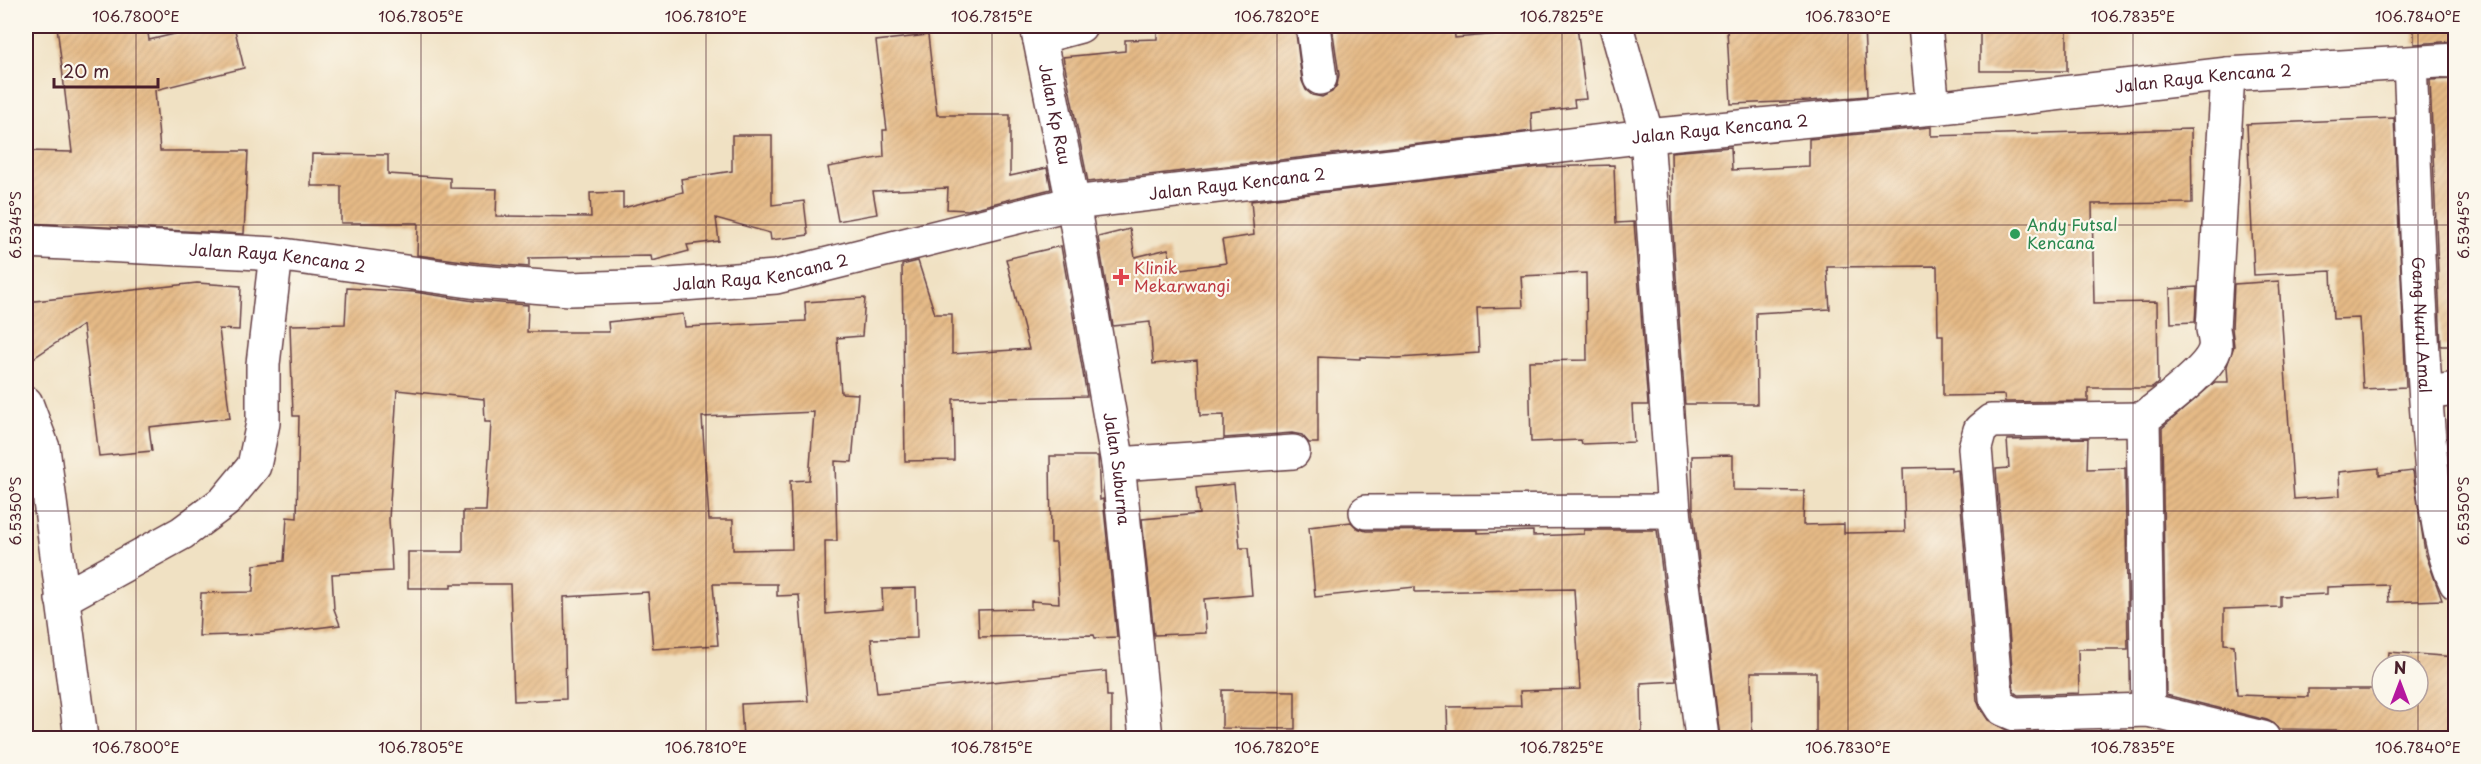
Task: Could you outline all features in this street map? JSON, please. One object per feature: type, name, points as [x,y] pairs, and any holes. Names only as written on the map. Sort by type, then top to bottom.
[{"type":"street","points":[[1038,31],[1080,26]]},
{"type":"street","points":[[1313,26],[1320,78]]},
{"type":"street","points":[[1616,26],[1647,136],[1674,511],[1702,738]]},
{"type":"street","points":[[1925,26],[1933,108]]},
{"type":"street","name":"Jalan Kp Rau","points":[[1038,31],[1073,202]]},
{"type":"street","name":"Jalan Raya Kencana 2","points":[[26,241],[276,254],[477,282],[570,289],[656,286],[776,277],[1073,202],[1647,136],[1933,108],[2228,74],[2456,60]]},
{"type":"street","name":"Gang Nurul Amal","points":[[2410,64],[2440,391],[2450,570],[2456,583]]},
{"type":"street","points":[[2228,74],[2213,329],[2215,349],[2206,364],[2192,379],[2143,419],[1991,421],[1980,430],[1975,448],[1996,698],[2003,709],[2015,714],[2148,710],[2263,738]]},
{"type":"street","name":"Jalan Suburna","points":[[1073,202],[1118,464],[1146,738]]},
{"type":"street","points":[[62,599],[182,533],[225,501],[254,466],[264,423],[264,364],[276,254]]},
{"type":"street","points":[[26,403],[43,448],[81,738]]},
{"type":"street","points":[[2143,419],[2148,710]]},
{"type":"street","points":[[1118,464],[1293,452]]},
{"type":"street","points":[[1366,512],[1674,511]]},
{"type":"building","points":[[57,26],[147,26],[149,40],[208,26],[234,26],[244,68],[155,90],[160,151],[248,151],[244,234],[26,223],[27,151],[72,152]]},
{"type":"building","points":[[1157,26],[1295,26],[1302,81],[1306,90],[1312,95],[1322,97],[1332,92],[1337,85],[1339,75],[1332,26],[1454,26],[1455,38],[1509,33],[1509,26],[1577,26],[1586,99],[1574,100],[1575,107],[1531,113],[1532,131],[1088,182],[1063,57],[1125,51],[1125,40],[1157,39]]},
{"type":"building","points":[[1787,26],[1864,26],[1867,96],[1731,104],[1727,30]]},
{"type":"building","points":[[1980,26],[2067,26],[2067,71],[1980,71]]},
{"type":"building","points":[[2414,26],[2456,26],[2456,41],[2414,44]]},
{"type":"building","points":[[928,35],[937,115],[1010,115],[1010,176],[1047,168],[1051,189],[968,210],[947,209],[948,188],[873,191],[877,214],[838,221],[828,167],[884,157],[883,130],[887,130],[876,41]]},
{"type":"building","points":[[2456,79],[2456,346],[2441,346],[2430,80]]},
{"type":"building","points":[[2394,118],[2406,387],[2363,389],[2359,318],[2333,319],[2331,271],[2254,275],[2247,124]]},
{"type":"building","points":[[1931,127],[1931,136],[2191,129],[2192,203],[2092,204],[2094,303],[2157,302],[2158,383],[2152,388],[2088,388],[2088,401],[2005,402],[2004,395],[1943,396],[1943,335],[1938,335],[1937,266],[1827,267],[1830,309],[1756,313],[1757,404],[1685,404],[1672,219],[1671,152],[1731,147],[1732,170],[1809,166],[1809,139]]},
{"type":"building","points":[[732,135],[772,135],[772,205],[804,201],[808,235],[771,240],[770,233],[716,218],[719,241],[687,245],[689,251],[652,261],[651,256],[529,258],[529,267],[479,263],[417,255],[418,223],[341,223],[341,186],[311,186],[312,154],[388,155],[388,174],[450,178],[450,188],[497,189],[496,216],[591,217],[590,193],[623,192],[623,208],[683,192],[681,179],[732,171]]},
{"type":"building","points":[[1614,165],[1616,223],[1634,222],[1648,405],[1632,405],[1634,442],[1582,444],[1581,440],[1531,442],[1529,361],[1587,360],[1586,273],[1521,276],[1523,307],[1477,308],[1479,353],[1397,358],[1360,357],[1360,359],[1318,357],[1318,443],[1309,443],[1302,435],[1292,433],[1224,438],[1224,415],[1200,416],[1197,360],[1153,364],[1150,322],[1113,326],[1098,237],[1130,229],[1135,257],[1168,249],[1173,270],[1226,263],[1222,240],[1254,235],[1251,201],[1540,167]]},
{"type":"building","points":[[1061,246],[1087,396],[953,399],[954,460],[905,461],[902,265],[918,261],[935,314],[952,314],[952,354],[1029,349],[1006,259]]},
{"type":"building","points":[[2279,281],[2294,499],[2340,496],[2339,472],[2379,468],[2379,475],[2413,471],[2425,552],[2442,600],[2389,602],[2388,585],[2327,587],[2327,594],[2280,596],[2280,607],[2224,609],[2224,644],[2234,645],[2237,695],[2308,697],[2308,689],[2370,689],[2370,713],[2430,713],[2430,655],[2456,657],[2456,738],[2339,738],[2339,730],[2279,729],[2267,720],[2166,695],[2162,428],[2215,382],[2228,382],[2227,366],[2234,346],[2232,328],[2234,284]]},
{"type":"building","points":[[197,283],[241,286],[239,330],[219,329],[230,418],[149,427],[152,451],[99,456],[83,325],[26,363],[26,302]]},
{"type":"building","points":[[2197,287],[2195,322],[2171,323],[2170,289]]},
{"type":"building","points":[[347,288],[414,292],[474,301],[528,305],[527,332],[609,332],[608,322],[683,314],[685,327],[806,321],[805,302],[865,298],[862,336],[837,338],[841,393],[858,394],[852,462],[835,461],[837,541],[825,541],[826,614],[883,609],[882,589],[916,588],[917,638],[871,639],[877,693],[1106,671],[1107,696],[1111,696],[1111,738],[743,738],[741,704],[808,701],[799,595],[777,596],[777,584],[713,584],[718,645],[653,649],[648,592],[564,597],[566,699],[514,701],[510,584],[451,584],[451,588],[408,588],[408,552],[463,552],[463,511],[486,511],[491,422],[485,422],[484,399],[397,390],[389,519],[392,571],[332,574],[334,609],[340,625],[266,634],[199,636],[201,593],[253,592],[254,565],[284,561],[287,517],[297,518],[299,416],[293,416],[290,325],[345,324]],"holes":[[[814,412],[809,480],[790,481],[792,549],[733,550],[733,520],[709,520],[702,417]]]},
{"type":"building","points":[[2088,438],[2087,469],[2125,468],[2128,649],[2078,649],[2079,693],[2018,695],[2014,692],[1996,469],[2009,468],[2007,440]]},
{"type":"building","points":[[1733,455],[1733,490],[1804,491],[1803,525],[1844,524],[1844,533],[1905,532],[1903,468],[1951,467],[1951,471],[1958,470],[1977,700],[1980,708],[1988,720],[2008,731],[2080,731],[2080,738],[1816,738],[1816,672],[1751,672],[1752,738],[1720,738],[1693,509],[1692,456]]},
{"type":"building","points":[[1050,456],[1098,456],[1100,500],[1103,499],[1117,637],[1095,638],[1094,635],[979,637],[978,610],[1031,609],[1031,601],[1059,603],[1056,543],[1051,543]]},
{"type":"building","points":[[1234,484],[1240,548],[1248,548],[1252,595],[1204,599],[1206,633],[1154,635],[1142,519],[1199,514],[1196,488]]},
{"type":"building","points":[[1351,522],[1357,528],[1366,531],[1477,530],[1477,533],[1533,531],[1533,536],[1584,534],[1584,530],[1657,530],[1676,681],[1641,683],[1642,738],[1538,738],[1538,735],[1448,738],[1447,707],[1521,706],[1520,691],[1580,689],[1574,589],[1415,592],[1415,587],[1315,597],[1309,527]]},
{"type":"building","points":[[1222,690],[1295,691],[1295,729],[1222,728]]},
{"type":"place","name":"Andy Futsal Kencana","points":[[2015,234]]},
{"type":"place","name":"Klinik Mekarwangi","points":[[1121,277]]}]
